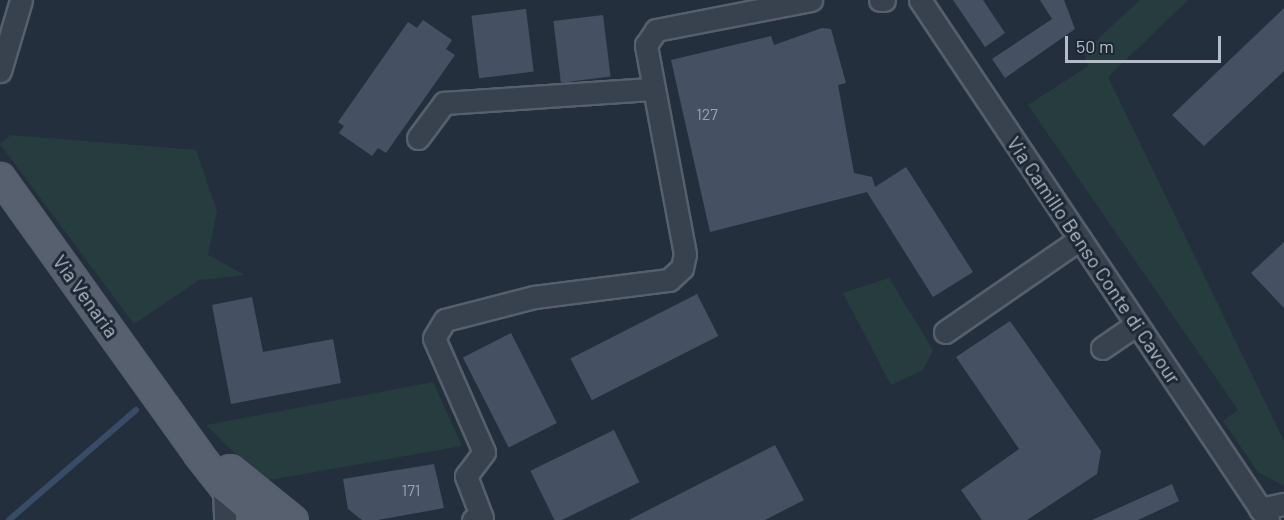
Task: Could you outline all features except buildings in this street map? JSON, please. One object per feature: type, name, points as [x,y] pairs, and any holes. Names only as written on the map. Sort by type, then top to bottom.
[{"type":"main road","name":"Via Venaria","points":[[0,177],[224,487],[256,518]]},
{"type":"main road","name":"Via Venaria","points":[[172,415],[293,520]]},
{"type":"street","points":[[0,71],[21,0]]},
{"type":"street","points":[[477,519],[466,476],[484,452],[434,338],[445,320],[534,297],[650,285],[669,280],[682,268],[683,237],[651,88],[646,45],[656,30],[811,0]]},
{"type":"street","name":"Via Camillo Benso Conte di Cavour","points":[[920,0],[1264,514]]},
{"type":"street","points":[[418,138],[444,103],[651,88]]},
{"type":"street","points":[[945,332],[1080,239]]},
{"type":"street","points":[[1102,348],[1137,324]]},
{"type":"street","points":[[224,487],[225,520]]},
{"type":"street","points":[[1264,514],[1284,504]]},
{"type":"green space","points":[[1140,0],[1188,0],[1108,77],[1284,441],[1284,486],[1258,472],[1223,421],[1238,410],[1028,105],[1088,66],[1084,52]]},
{"type":"green space","points":[[11,135],[196,150],[217,211],[208,255],[245,275],[199,280],[134,324],[0,144]]},
{"type":"green space","points":[[889,278],[933,350],[923,370],[891,385],[843,293]]},
{"type":"green space","points":[[433,382],[462,446],[264,481],[206,425]]},
{"type":"waterway","points":[[9,520],[136,410]]}]
